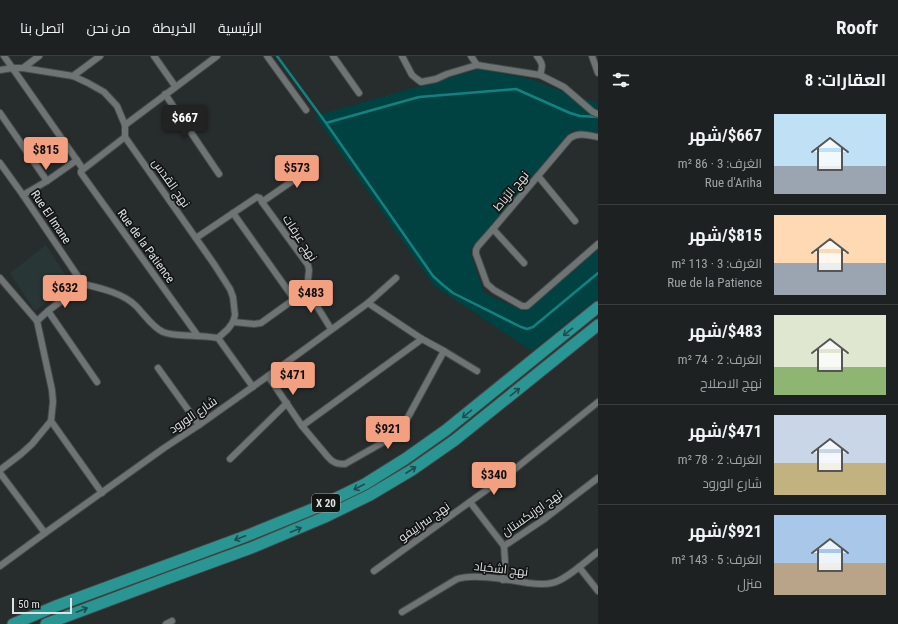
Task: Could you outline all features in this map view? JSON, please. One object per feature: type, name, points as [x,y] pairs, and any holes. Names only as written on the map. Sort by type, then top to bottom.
[{"type":"highway","name":"X 20","points":[[13,624],[56,606],[246,536],[320,506],[365,484],[405,459],[446,430],[598,307]]},
{"type":"highway","name":"X 20","points":[[46,624],[251,548],[325,517],[370,495],[412,470],[455,440],[598,325]]},
{"type":"street","name":"Rue de la Patience","points":[[4,56],[78,160],[83,169],[80,172],[81,174],[198,336]]},
{"type":"street","points":[[23,68],[39,56]]},
{"type":"street","points":[[73,76],[100,56]]},
{"type":"street","points":[[155,56],[175,86]]},
{"type":"street","points":[[126,125],[175,86],[217,56]]},
{"type":"street","points":[[267,56],[306,110]]},
{"type":"street","points":[[333,56],[359,93]]},
{"type":"street","points":[[402,56],[412,75],[422,82],[436,79],[477,65],[540,75],[564,87],[593,112],[598,114]]},
{"type":"street","points":[[471,56],[477,65]]},
{"type":"street","points":[[537,56],[542,62],[540,75]]},
{"type":"street","points":[[592,56],[598,73]]},
{"type":"street","points":[[0,70],[23,68],[73,76],[104,92],[111,99],[120,111],[126,125],[125,137],[83,169]]},
{"type":"street","points":[[165,94],[218,174]]},
{"type":"street","points":[[0,113],[47,181]]},
{"type":"street","name":"نهج الرّباط","points":[[598,137],[575,134],[570,138],[478,246],[476,254],[487,284],[494,290],[522,306],[527,306],[598,244]]},
{"type":"street","name":"نهج القدس","points":[[125,137],[214,264],[233,297],[235,315],[234,322]]},
{"type":"street","points":[[23,195],[78,160]]},
{"type":"street","name":"Rue El Imane","points":[[0,163],[83,284]]},
{"type":"street","points":[[196,238],[257,197],[260,198],[262,202],[301,175]]},
{"type":"street","points":[[538,176],[574,220]]},
{"type":"street","name":"نهج عرفات","points":[[262,202],[308,265],[307,290]]},
{"type":"street","points":[[233,213],[294,299]]},
{"type":"street","points":[[493,229],[524,263]]},
{"type":"street","points":[[0,278],[37,321],[52,390],[53,402],[51,421],[32,444],[0,470]]},
{"type":"street","name":"شارع الورود","points":[[0,566],[164,448],[253,387],[368,303],[396,278]]},
{"type":"street","points":[[37,321],[83,284],[105,289],[128,300],[135,305],[156,327],[167,334],[218,338],[234,322],[254,324],[261,323],[307,290],[331,329]]},
{"type":"street","points":[[368,303],[422,339],[477,371]]},
{"type":"street","points":[[48,311],[97,382]]},
{"type":"street","points":[[218,338],[253,387]]},
{"type":"street","points":[[302,426],[422,339]]},
{"type":"street","points":[[268,376],[302,426],[332,462],[345,464],[396,436],[401,430],[444,351]]},
{"type":"street","points":[[158,368],[199,425]]},
{"type":"street","name":"نهج سراييفو","points":[[374,571],[510,474],[598,402]]},
{"type":"street","points":[[230,459],[286,403]]},
{"type":"street","points":[[51,421],[102,493]]},
{"type":"street","points":[[0,473],[45,533]]},
{"type":"street","name":"نهج اوزبكستان","points":[[470,502],[504,546],[543,520],[598,478]]},
{"type":"street","points":[[503,580],[505,561],[504,546]]},
{"type":"street","name":"نهج اشخباد","points":[[402,612],[462,577],[477,577],[541,584],[553,583],[564,578],[598,552]]},
{"type":"street","points":[[579,567],[598,591]]},
{"type":"shaded area","points":[[480,69],[531,79],[598,103],[598,133],[573,130],[470,251],[484,293],[524,311],[598,250],[598,298],[532,351],[434,286],[315,116]]},
{"type":"shaded area","points":[[46,245],[71,284],[35,311],[10,273]]},
{"type":"waterway","points":[[277,56],[326,123],[433,276],[453,293],[527,329],[533,327],[598,273]]},
{"type":"waterway","points":[[326,123],[419,97],[516,89],[570,113],[580,116],[598,117]]}]
